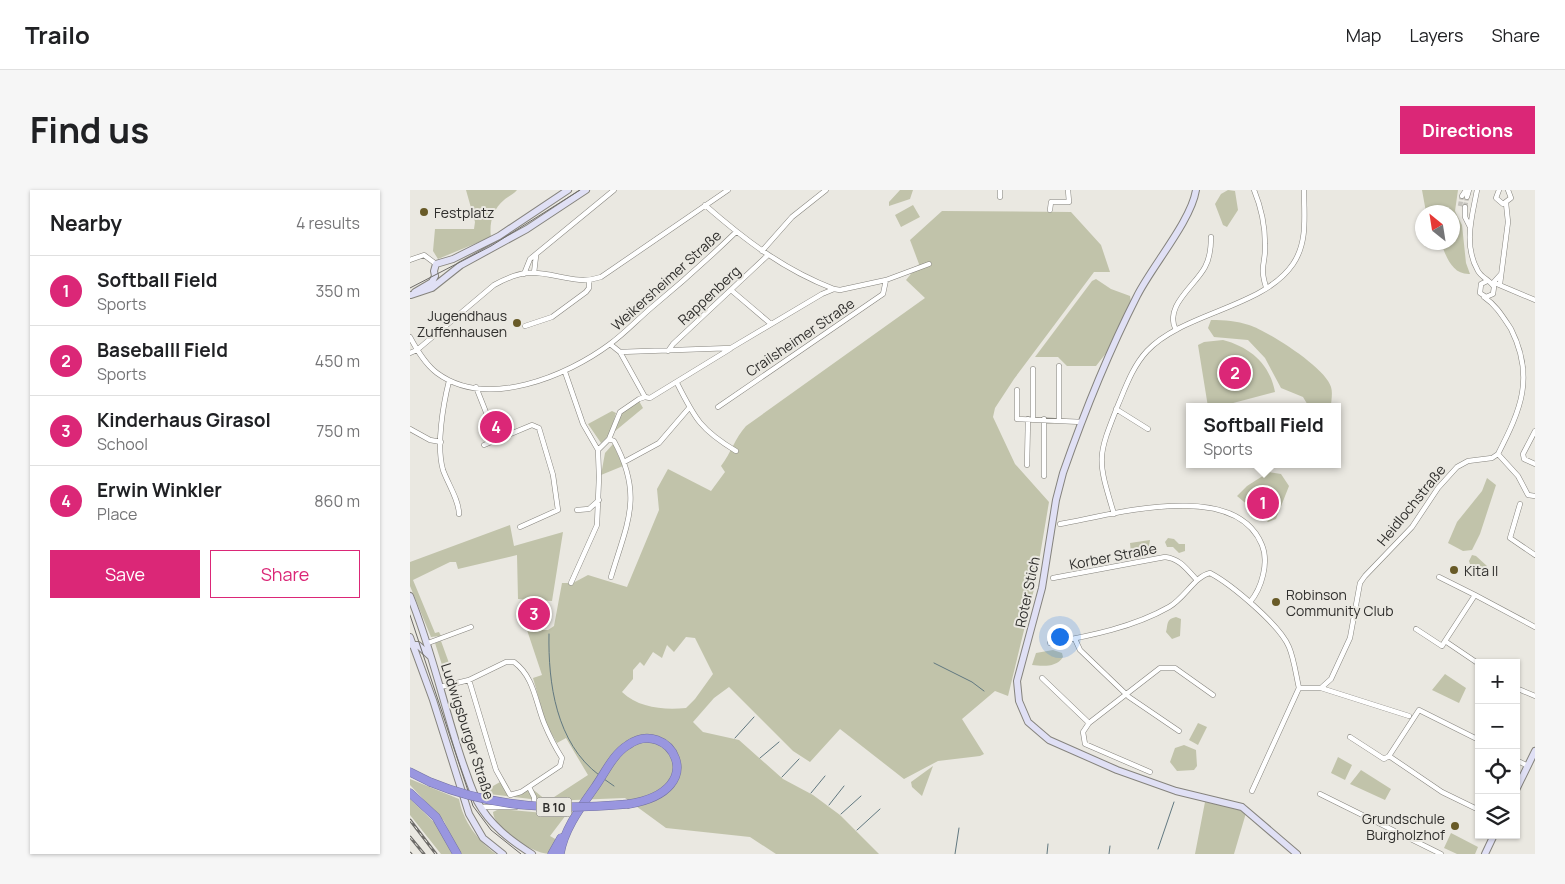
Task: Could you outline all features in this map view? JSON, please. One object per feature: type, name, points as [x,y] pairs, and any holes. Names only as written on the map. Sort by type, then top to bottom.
[{"type":"highway","name":"B 10","points":[[410,772],[466,796],[511,804],[562,807],[568,807],[576,807],[583,807],[610,806],[654,798],[672,785],[678,770],[672,751],[663,743],[652,738],[639,739],[628,744],[615,757],[588,796],[585,802],[581,809],[577,815],[568,831],[552,854]]},
{"type":"highway","points":[[410,793],[436,817],[457,854]]},
{"type":"highway","name":"B 10","points":[[560,843],[560,854]]},
{"type":"main road","points":[[411,295],[432,282],[435,276],[434,271],[440,264],[499,236],[568,190]]},
{"type":"main road","points":[[411,295],[432,288],[450,273],[527,229],[586,190]]},
{"type":"main road","name":"Roter Stich","points":[[1196,190],[1186,217],[1154,265],[1136,297],[1082,422],[1057,493],[1042,588],[1017,681],[1021,711],[1032,726],[1049,740],[1168,788],[1242,807],[1297,854]]},
{"type":"main road","points":[[440,264],[449,266],[450,273]]},
{"type":"main road","points":[[435,276],[443,279]]},
{"type":"main road","name":"Ludwigsburger Straße","points":[[410,596],[424,630],[468,780],[480,807],[489,820],[508,838],[532,854]]},
{"type":"main road","points":[[424,630],[413,647],[431,656]]},
{"type":"main road","name":"Ludwigsburger Straße","points":[[410,637],[469,814],[483,838],[503,854]]},
{"type":"main road","points":[[1520,782],[1535,751]]},
{"type":"main road","points":[[1485,854],[1492,839]]},
{"type":"street","points":[[524,274],[528,262],[614,190]]},
{"type":"street","points":[[410,353],[417,350],[494,285],[524,274],[534,273],[589,281],[609,273],[728,190]]},
{"type":"street","points":[[762,251],[792,217],[826,190]]},
{"type":"street","points":[[1000,190],[1000,197]]},
{"type":"street","points":[[1050,210],[1051,202],[1069,202],[1068,190]]},
{"type":"street","points":[[1254,190],[1260,205],[1266,246],[1262,272],[1266,287]]},
{"type":"street","points":[[1114,514],[1102,474],[1100,457],[1103,442],[1116,409],[1140,360],[1156,343],[1176,330],[1266,287],[1288,270],[1300,249],[1304,227],[1304,190]]},
{"type":"street","points":[[1464,196],[1467,190]]},
{"type":"street","points":[[1477,190],[1470,227],[1470,249],[1478,272],[1480,293],[1495,306],[1523,347],[1529,373],[1525,400],[1498,454],[1518,476],[1528,495],[1535,496]]},
{"type":"street","points":[[1499,190],[1496,195],[1497,200],[1506,203]]},
{"type":"street","points":[[1500,284],[1508,222],[1506,203],[1511,196],[1508,190]]},
{"type":"street","points":[[706,205],[767,256],[796,273],[834,289],[840,290],[886,280],[929,264]]},
{"type":"street","points":[[1463,207],[1470,227]]},
{"type":"street","name":"Weikersheimer Straße","points":[[449,381],[476,387],[505,389],[525,386],[565,372],[610,344],[687,278],[736,232]]},
{"type":"street","points":[[1176,330],[1173,321],[1174,311],[1206,267],[1210,255],[1212,237]]},
{"type":"street","points":[[410,260],[424,255],[440,264]]},
{"type":"street","points":[[534,273],[536,256]]},
{"type":"street","name":"Rappenberg","points":[[668,352],[673,344],[767,256]]},
{"type":"street","points":[[1478,272],[1492,287],[1495,306]]},
{"type":"street","points":[[1484,297],[1501,274]]},
{"type":"street","name":"Crailsheimer Straße","points":[[718,407],[883,294],[886,280]]},
{"type":"street","points":[[525,326],[561,311],[586,292],[589,288],[589,281]]},
{"type":"street","points":[[1492,287],[1500,284],[1535,300]]},
{"type":"street","points":[[1479,286],[1508,288]]},
{"type":"street","points":[[598,450],[609,439],[620,412],[629,404],[644,397],[650,398],[677,383],[771,324],[834,289]]},
{"type":"street","points":[[731,290],[771,324]]},
{"type":"street","points":[[410,337],[417,350],[436,372],[449,381],[444,398],[441,442],[443,468],[459,514]]},
{"type":"street","points":[[610,344],[620,352],[644,397]]},
{"type":"street","points":[[620,352],[668,352],[731,348]]},
{"type":"street","points":[[707,350],[712,362]]},
{"type":"street","points":[[1059,366],[1059,419]]},
{"type":"street","points":[[1028,465],[1033,369]]},
{"type":"street","points":[[565,372],[581,418],[598,450],[599,500],[597,526],[572,583]]},
{"type":"street","points":[[677,383],[689,408],[707,432],[736,452]]},
{"type":"street","points":[[476,387],[497,440]]},
{"type":"street","points":[[1017,390],[1017,419],[1059,419],[1082,422]]},
{"type":"street","points":[[624,462],[659,443],[689,408]]},
{"type":"street","points":[[1116,409],[1148,429]]},
{"type":"street","points":[[1044,419],[1044,476]]},
{"type":"street","points":[[484,445],[536,425],[553,475],[558,510],[520,527]]},
{"type":"street","points":[[410,429],[430,440],[441,442]]},
{"type":"street","points":[[1535,431],[1523,454],[1524,459],[1535,464]]},
{"type":"street","points":[[609,439],[614,441],[629,478],[631,511],[611,577]]},
{"type":"street","name":"Heidlochstraße","points":[[1321,688],[1331,679],[1347,647],[1352,630],[1358,590],[1364,576],[1412,527],[1438,488],[1457,467],[1468,460],[1492,458],[1498,454]]},
{"type":"street","points":[[577,510],[589,509],[599,500]]},
{"type":"street","points":[[1060,524],[1177,504],[1207,508],[1240,519],[1258,535],[1265,552],[1264,571],[1256,596],[1250,602]]},
{"type":"street","points":[[1520,504],[1520,512],[1510,538],[1535,555]]},
{"type":"street","name":"Korber Straße","points":[[1053,578],[1165,557],[1174,558],[1181,562],[1197,580]]},
{"type":"street","points":[[1050,643],[1075,639],[1112,629],[1161,612],[1183,598],[1197,580],[1210,573],[1250,602],[1289,646],[1299,688],[1252,791]]},
{"type":"street","points":[[1439,577],[1535,627]]},
{"type":"street","points":[[1416,629],[1442,646],[1475,595]]},
{"type":"street","points":[[428,643],[471,627]]},
{"type":"street","points":[[1075,639],[1080,650],[1126,694],[1179,731]]},
{"type":"street","points":[[1445,641],[1475,661]]},
{"type":"street","points":[[440,687],[469,680],[506,662],[514,662],[526,673],[533,687],[545,725],[562,762],[559,767],[529,787],[510,795],[496,770],[469,680]]},
{"type":"street","points":[[1150,772],[1085,744],[1083,732],[1089,722],[1151,674],[1168,666],[1175,668],[1213,695]]},
{"type":"street","points":[[1042,678],[1089,722]]},
{"type":"street","points":[[1299,688],[1321,688],[1409,716]]},
{"type":"street","points":[[1520,690],[1535,696]]},
{"type":"street","points":[[1350,736],[1384,759],[1389,756],[1418,710],[1475,738]]},
{"type":"street","points":[[1389,756],[1442,792],[1475,808]]},
{"type":"street","points":[[1520,762],[1528,766]]},
{"type":"street","points":[[480,807],[535,808],[534,797],[529,787]]},
{"type":"street","points":[[1320,794],[1441,854]]},
{"type":"street","points":[[489,820],[490,812],[493,808]]},
{"type":"green space","points":[[466,190],[517,190],[500,204],[495,212],[491,222],[491,237],[438,259],[433,251],[435,229],[474,229],[475,222]]},
{"type":"green space","points":[[900,190],[913,190],[910,199],[889,206],[889,202]]},
{"type":"green space","points":[[1228,190],[1235,191],[1238,210],[1227,227],[1223,225],[1215,204],[1221,194]]},
{"type":"green space","points":[[1422,190],[1458,190],[1456,205],[1425,205]]},
{"type":"green space","points":[[913,205],[920,217],[901,227],[895,215]]},
{"type":"green space","points":[[942,211],[1071,212],[1101,245],[1110,272],[1094,272],[1014,379],[995,408],[993,417],[1015,464],[1049,502],[1035,585],[1008,696],[995,691],[962,719],[984,754],[938,761],[904,779],[840,729],[810,762],[793,751],[729,687],[714,698],[693,722],[703,732],[739,740],[783,779],[813,795],[840,815],[879,854],[776,854],[750,837],[666,828],[625,798],[548,801],[588,775],[566,738],[557,743],[546,724],[533,678],[542,675],[527,630],[548,630],[554,626],[562,583],[573,583],[588,575],[627,587],[659,510],[657,489],[668,469],[711,491],[725,472],[721,466],[746,426],[925,298],[906,280],[919,264],[910,240]],"holes":[[[686,637],[695,638],[713,674],[686,708],[652,707],[636,702],[622,692],[633,679],[633,670],[640,662],[644,666],[653,652],[662,658],[667,645],[674,652]]]},
{"type":"green space","points":[[1460,221],[1466,263],[1470,274],[1454,268],[1444,250],[1460,250]]},
{"type":"green space","points":[[1096,279],[1111,289],[1130,296],[1131,302],[1114,343],[1096,366],[1067,366],[1058,357],[1035,357],[1092,281]]},
{"type":"green space","points":[[1211,320],[1231,321],[1249,325],[1282,342],[1319,370],[1327,379],[1332,389],[1331,403],[1307,403],[1303,397],[1281,388],[1265,358],[1248,340],[1214,337],[1208,328]]},
{"type":"green space","points":[[1223,340],[1250,352],[1269,373],[1275,392],[1233,403],[1207,403],[1198,345],[1204,342]]},
{"type":"green space","points":[[639,401],[643,408],[614,432],[623,410]]},
{"type":"green space","points":[[612,411],[616,413],[610,434],[601,443],[588,424]]},
{"type":"green space","points":[[613,444],[623,466],[601,475],[605,453]]},
{"type":"green space","points":[[1269,472],[1281,474],[1289,486],[1276,519],[1268,522],[1237,496],[1247,486]]},
{"type":"green space","points":[[1487,478],[1496,485],[1480,534],[1472,550],[1463,551],[1448,543],[1457,522],[1482,491]]},
{"type":"green space","points":[[510,525],[514,546],[563,532],[552,601],[518,599],[517,555],[458,569],[456,562],[450,562],[413,580],[435,633],[439,632],[441,636],[431,637],[410,586],[410,562]]},
{"type":"green space","points":[[1168,538],[1174,539],[1179,544],[1185,544],[1185,551],[1179,553],[1173,547],[1167,547],[1165,542]]},
{"type":"green space","points":[[1150,540],[1148,551],[1131,553],[1130,543]]},
{"type":"green space","points":[[1472,555],[1476,556],[1487,566],[1484,571],[1470,564],[1469,561]]},
{"type":"green space","points":[[1176,617],[1181,619],[1180,636],[1172,639],[1166,632],[1167,624]]},
{"type":"green space","points":[[441,641],[449,663],[443,668],[435,643]]},
{"type":"green space","points":[[1053,650],[1062,653],[1063,657],[1060,661],[1049,666],[1032,665],[1036,653]]},
{"type":"green space","points":[[1445,674],[1466,688],[1459,703],[1432,690]]},
{"type":"green space","points":[[1198,723],[1207,727],[1198,745],[1189,740]]},
{"type":"green space","points":[[1184,745],[1196,750],[1197,766],[1194,770],[1177,771],[1170,762],[1175,748]]},
{"type":"green space","points":[[1338,757],[1352,765],[1345,780],[1331,773]]},
{"type":"green space","points":[[933,766],[922,796],[912,787],[911,782]]},
{"type":"green space","points":[[1361,770],[1391,789],[1385,800],[1350,784]]},
{"type":"green space","points":[[410,779],[459,799],[464,815],[472,830],[496,854],[460,854],[444,821],[410,785]]},
{"type":"green space","points":[[500,782],[510,795],[530,787],[547,801],[481,793]]},
{"type":"green space","points":[[410,799],[437,825],[452,854],[441,854],[410,815]]},
{"type":"green space","points":[[1205,802],[1239,809],[1246,813],[1234,854],[1195,854]]},
{"type":"green space","points":[[499,809],[566,815],[550,836],[557,840],[550,854],[534,850],[507,833],[495,819],[493,812]]},
{"type":"green space","points":[[1451,833],[1478,847],[1475,854],[1457,854],[1444,848]]},
{"type":"waterway","points":[[549,634],[550,672],[553,692],[564,729],[584,762],[599,775]]},
{"type":"waterway","points":[[934,663],[972,682],[984,691]]},
{"type":"waterway","points":[[735,738],[754,717]]},
{"type":"waterway","points":[[760,758],[779,742]]},
{"type":"waterway","points":[[782,777],[799,759]]},
{"type":"waterway","points":[[811,793],[825,776]]},
{"type":"waterway","points":[[604,779],[614,786]]},
{"type":"waterway","points":[[829,805],[844,786]]},
{"type":"waterway","points":[[841,814],[861,796]]},
{"type":"waterway","points":[[1158,849],[1174,802]]},
{"type":"waterway","points":[[857,830],[880,809]]},
{"type":"waterway","points":[[955,854],[959,828]]},
{"type":"waterway","points":[[1047,854],[1048,844]]},
{"type":"waterway","points":[[1109,854],[1110,846]]},
{"type":"tunnel","points":[[1460,206],[1462,196]]},
{"type":"tunnel","points":[[1465,207],[1467,197]]},
{"type":"tram line","points":[[410,288],[491,246],[580,190]]},
{"type":"tram line","points":[[410,615],[473,806],[491,830],[521,854]]},
{"type":"railway","points":[[410,820],[436,854]]},
{"type":"railway","points":[[410,837],[424,854]]},
{"type":"place","name":"Festplatz","points":[[424,212]]},
{"type":"place","name":"Jugendhaus Zuffenhausen","points":[[517,323]]},
{"type":"place","name":"Baseballl Field","points":[[1235,373]]},
{"type":"place","name":"Erwin Winkler","points":[[496,427]]},
{"type":"place","name":"Softball Field","points":[[1263,503]]},
{"type":"place","name":"Kita II","points":[[1454,570]]},
{"type":"place","name":"Robinson Community Club","points":[[1276,602]]},
{"type":"place","name":"Kinderhaus Girasol","points":[[534,614]]},
{"type":"place","name":"Grundschule Burgholzhof","points":[[1455,826]]}]
